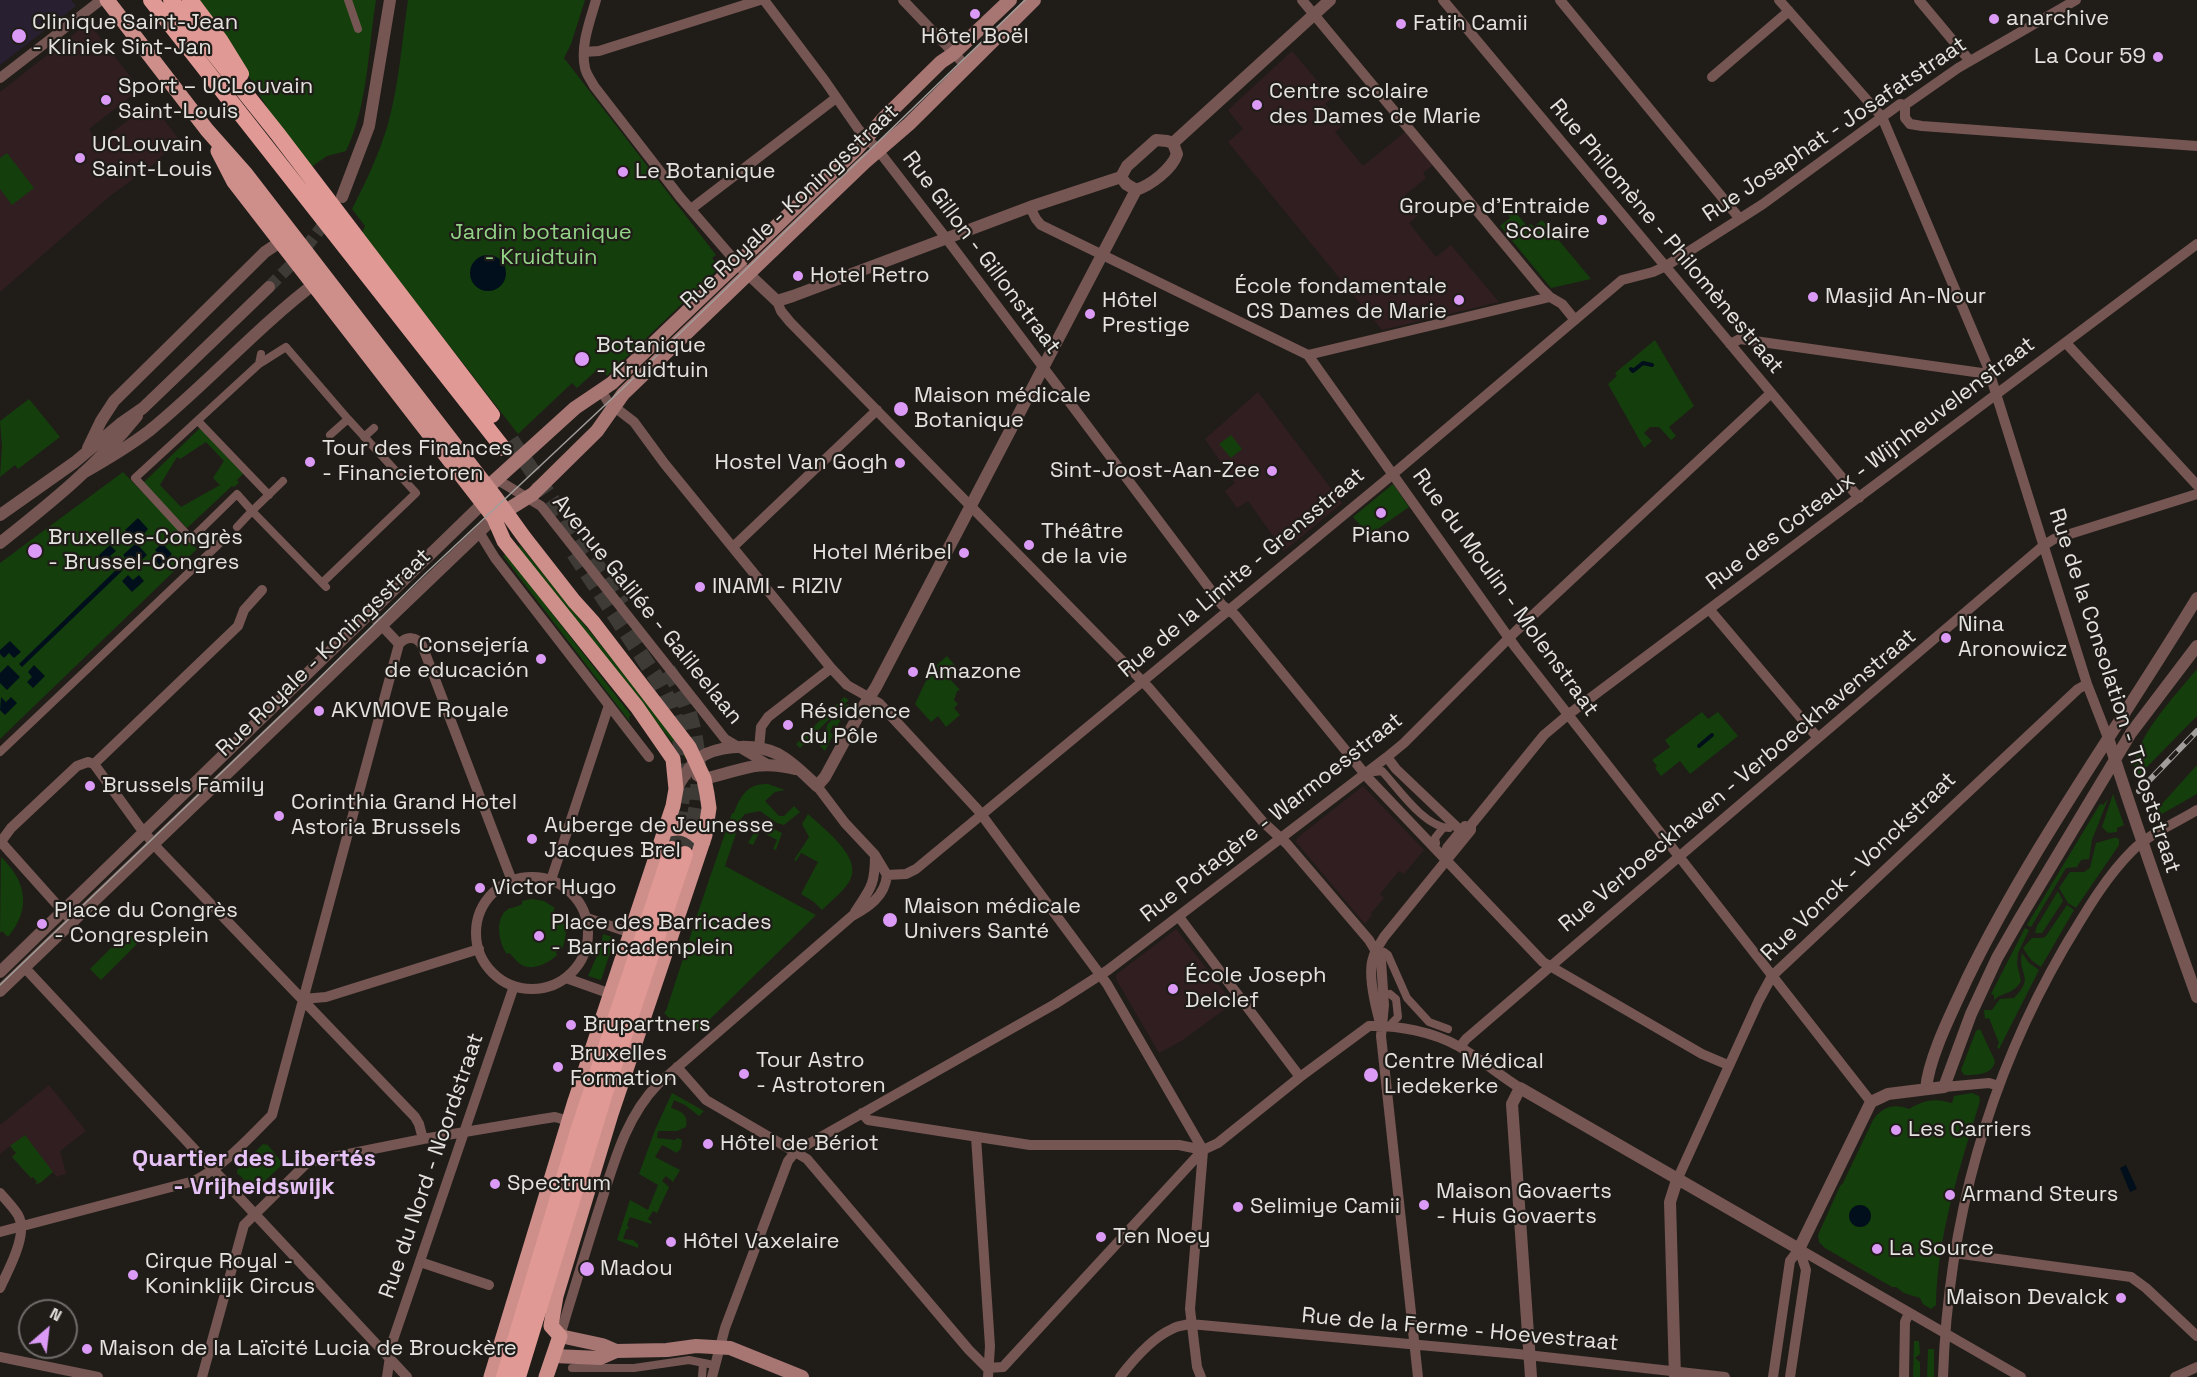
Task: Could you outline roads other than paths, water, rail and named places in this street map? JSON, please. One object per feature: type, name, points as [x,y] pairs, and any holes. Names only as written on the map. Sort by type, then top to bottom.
[{"type":"highway","points":[[151,0],[507,444],[278,134],[171,0]]},
{"type":"highway","points":[[190,0],[220,40],[278,134]]},
{"type":"highway","points":[[504,1377],[596,1077],[679,851],[518,1377]]},
{"type":"highway","points":[[575,1101],[596,1077]]},
{"type":"highway","points":[[605,1093],[611,1114]]},
{"type":"highway","points":[[561,1145],[565,1175]]},
{"type":"highway","points":[[569,1209],[592,1175]]},
{"type":"main road","points":[[107,0],[207,130],[234,182],[286,238],[319,280],[482,502],[500,514],[532,548],[573,601],[593,622],[685,741],[692,765],[704,779],[709,808],[703,842],[611,1114],[553,1306],[551,1326],[560,1336],[602,1345],[616,1351]]},
{"type":"main road","name":"Rue Royale - Koningsstraat","points":[[482,502],[492,483],[575,408],[602,392],[866,138],[941,62],[953,54],[1010,0]]},
{"type":"main road","name":"Rue Royale - Koningsstraat","points":[[500,514],[533,494],[597,431],[623,394],[878,150],[957,78],[966,66],[1034,0]]},
{"type":"main road","points":[[319,280],[492,483],[504,541],[641,712],[673,759],[676,789],[665,830],[568,1121],[490,1377]]},
{"type":"main road","points":[[665,830],[675,827],[687,829],[703,842]]},
{"type":"main road","points":[[546,1377],[560,1336]]},
{"type":"main road","points":[[554,1356],[600,1358],[616,1351],[720,1346],[802,1377]]},
{"type":"street","points":[[0,78],[101,0]]},
{"type":"street","points":[[348,0],[358,29]]},
{"type":"street","points":[[342,197],[369,126],[390,0]]},
{"type":"street","points":[[596,0],[584,52],[585,68],[594,86],[680,197],[737,263],[777,301],[781,311],[790,322],[1143,681],[1263,822],[1281,839],[1369,940],[1383,951],[1407,998],[1429,1022],[1446,1032],[1457,1033]]},
{"type":"street","points":[[584,52],[599,51],[762,0]]},
{"type":"street","name":"Rue Gillon - Gillonstraat","points":[[762,0],[866,138],[878,150],[946,238],[1051,380],[1227,610],[1235,615],[1378,770]]},
{"type":"street","points":[[903,0],[966,66]]},
{"type":"street","points":[[1302,0],[1550,297],[1562,304],[1575,320]]},
{"type":"street","points":[[1173,143],[1330,0]]},
{"type":"street","name":"Rue Philomène - Philomènestraat","points":[[1443,0],[1859,498]]},
{"type":"street","points":[[1560,0],[1740,219]]},
{"type":"street","name":"Rue de la Consolation - Trooststraat","points":[[1779,0],[1882,117],[1987,365],[2087,684],[2108,738],[2197,997]]},
{"type":"street","points":[[1920,0],[1970,61]]},
{"type":"street","name":"Rue Josaphat - Josafatstraat","points":[[1614,288],[1622,280],[1666,266],[1740,219],[1900,104],[1905,105],[1937,81],[2076,0]]},
{"type":"street","points":[[1712,77],[1789,11]]},
{"type":"street","points":[[691,208],[836,98]]},
{"type":"street","points":[[1905,105],[1905,118],[1910,124],[1922,126],[2197,146]]},
{"type":"street","points":[[777,301],[794,297],[1030,207],[1121,177],[1127,166],[1156,140],[1173,143]]},
{"type":"street","points":[[817,786],[836,758],[869,697],[1136,190],[1146,187],[1174,161],[1177,154],[1173,143]]},
{"type":"street","points":[[1121,177],[1126,184],[1136,190]]},
{"type":"street","name":"Rue du Moulin - Molenstraat","points":[[1030,207],[1041,225],[1308,355],[1509,638],[1871,1102]]},
{"type":"street","points":[[86,453],[101,421],[114,401],[265,252],[286,238]]},
{"type":"street","name":"Rue des Coteaux - Wijnheuvelenstraat","points":[[1445,860],[1544,735],[1569,714],[2197,244]]},
{"type":"street","points":[[83,473],[121,451],[148,431],[283,309],[319,280]]},
{"type":"street","points":[[0,543],[83,473],[143,408],[269,287]]},
{"type":"street","name":"Rue de la Limite - Grensstraat","points":[[887,875],[906,874],[916,869],[1614,288]]},
{"type":"street","points":[[1308,355],[1550,297]]},
{"type":"street","points":[[1730,344],[1740,339],[1989,374]]},
{"type":"street","points":[[2066,343],[2197,485]]},
{"type":"street","points":[[236,485],[237,494],[324,585],[416,493],[286,347],[259,364],[135,478],[137,483],[191,539],[237,494]]},
{"type":"street","points":[[259,364],[261,354]]},
{"type":"street","points":[[602,392],[608,402],[634,422],[664,463],[831,668],[847,685],[879,703],[981,815],[1100,975],[1203,1150],[1190,1324],[1197,1367],[1201,1377]]},
{"type":"street","name":"Rue Potagère - Warmoesstraat","points":[[796,1151],[1055,1004],[1100,975],[1281,839],[1378,770],[1509,638],[1770,394]]},
{"type":"street","points":[[0,515],[86,453],[143,408]]},
{"type":"street","points":[[733,547],[877,410]]},
{"type":"street","points":[[330,435],[348,419]]},
{"type":"street","points":[[198,421],[268,495]]},
{"type":"street","points":[[364,437],[374,429]]},
{"type":"street","points":[[237,527],[283,481]]},
{"type":"street","points":[[492,483],[526,498]]},
{"type":"street","name":"Rue Verboeckhaven - Verboeckhavenstraat","points":[[1460,1047],[1466,1039],[2043,546],[2054,539],[2197,494]]},
{"type":"street","name":"Avenue Galilée - Galileelaan","points":[[526,498],[541,506],[725,739],[769,765]]},
{"type":"street","name":"Rue Royale - Koningsstraat","points":[[0,972],[370,614],[482,502]]},
{"type":"street","name":"Rue Royale - Koningsstraat","points":[[0,991],[382,626],[482,537],[500,514]]},
{"type":"street","points":[[482,537],[649,757]]},
{"type":"street","points":[[0,752],[220,543]]},
{"type":"street","points":[[94,764],[238,626],[244,610],[262,590]]},
{"type":"street","points":[[1926,1089],[1932,1063],[1954,1006],[2004,908],[2197,598]]},
{"type":"street","points":[[1709,609],[1818,738]]},
{"type":"street","points":[[370,614],[399,644]]},
{"type":"street","points":[[0,1232],[194,1181],[213,1171],[272,1115],[399,644],[405,640],[412,638],[419,640],[422,645],[512,880]]},
{"type":"street","points":[[1944,1087],[1971,1014],[1997,958],[2131,734],[2197,646]]},
{"type":"street","points":[[759,749],[761,727],[768,717],[831,668]]},
{"type":"street","name":"Rue Vonck - Vonckstraat","points":[[1677,1180],[1728,1065],[1772,976],[1995,765],[2078,689],[2087,684]]},
{"type":"street","points":[[551,880],[609,705]]},
{"type":"street","points":[[676,789],[692,765],[705,754],[737,747],[759,749],[780,756],[800,770],[817,786],[845,823],[875,855],[887,875],[882,893],[864,910],[852,916]]},
{"type":"street","points":[[673,759],[692,765]]},
{"type":"street","points":[[73,921],[0,842],[11,828],[78,766],[88,762],[94,764],[155,844],[415,1117],[423,1139]]},
{"type":"street","points":[[704,779],[751,766],[781,765],[800,770]]},
{"type":"street","points":[[1378,770],[1396,769],[1460,830]]},
{"type":"street","points":[[1378,770],[1403,794],[1414,809],[1446,828],[1435,837],[1436,843]]},
{"type":"street","points":[[1378,770],[1445,860],[1543,962],[1702,1054],[1728,1065]]},
{"type":"street","points":[[1943,1377],[1945,1334],[1954,1253],[1969,1178],[1999,1086],[2030,1013],[2048,976],[2078,925],[2109,879],[2133,850],[2197,810]]},
{"type":"street","points":[[1418,1377],[1386,1024],[1374,996],[1372,960],[1383,951],[1384,937],[1445,860],[1447,848],[1460,830],[1464,826],[1471,825]]},
{"type":"street","points":[[560,1336],[613,1168],[630,1122],[643,1099],[852,916],[870,893],[875,855]]},
{"type":"street","points":[[536,877],[551,880],[572,893],[582,906],[587,918],[589,935],[585,952],[578,966],[558,983],[540,988],[514,986],[501,980],[490,969],[479,949],[476,932],[482,908],[498,889],[512,880],[536,877]]},
{"type":"street","points":[[1179,917],[1300,1077]]},
{"type":"street","points":[[587,918],[631,933]]},
{"type":"street","points":[[303,999],[326,997],[479,949]]},
{"type":"street","points":[[15,958],[407,1377]]},
{"type":"street","points":[[566,978],[610,994]]},
{"type":"street","name":"Rue du Nord - Noordstraat","points":[[387,1377],[392,1343],[514,986]]},
{"type":"street","points":[[1386,1024],[1398,1017],[1391,998],[1407,998]]},
{"type":"street","points":[[988,1373],[1003,1367],[1203,1150],[1218,1143],[1300,1077],[1369,1026],[1386,1024],[1438,1036],[1460,1047],[1520,1088],[2021,1377]]},
{"type":"street","points":[[677,1067],[706,1100],[807,1159],[988,1373]]},
{"type":"street","points":[[1773,1377],[1790,1261],[1799,1249],[1871,1102],[1888,1094],[1926,1089],[1989,1083],[1999,1086]]},
{"type":"street","points":[[1520,1088],[1512,1104],[1531,1377]]},
{"type":"street","points":[[862,1113],[868,1120],[1030,1145],[1179,1145],[1203,1150]]},
{"type":"street","points":[[202,1377],[244,1225],[308,1162],[423,1139],[555,1117],[568,1121]]},
{"type":"street","points":[[976,1137],[990,1346],[988,1373]]},
{"type":"street","points":[[712,1377],[748,1264],[784,1172],[796,1151]]},
{"type":"street","points":[[1675,1374],[1670,1202],[1677,1180]]},
{"type":"street","points":[[0,1193],[18,1216],[22,1226],[18,1246],[0,1288]]},
{"type":"street","points":[[1790,1377],[1806,1270],[1799,1249]]},
{"type":"street","points":[[1954,1253],[2131,1277],[2197,1336]]},
{"type":"street","points":[[420,1262],[489,1285]]},
{"type":"street","points":[[1904,1377],[1905,1322],[1909,1313]]},
{"type":"street","points":[[1120,1377],[1150,1345],[1172,1328],[1190,1324]]},
{"type":"street","name":"Rue de la Ferme - Hoevestraat","points":[[1190,1324],[1414,1344],[1675,1374],[1725,1377]]},
{"type":"street","points":[[0,1357],[98,1377]]},
{"type":"street","points":[[569,1377],[573,1364],[623,1369],[688,1360],[706,1364],[702,1377]]},
{"type":"street","points":[[2175,1377],[2197,1367]]},
{"type":"water","points":[[488,255],[500,261],[506,273],[500,285],[488,291],[476,285],[470,273],[476,261]]},
{"type":"water","points":[[138,518],[148,529],[142,536],[137,531],[131,536],[125,530]]},
{"type":"water","points":[[136,543],[147,555],[134,567],[123,555]]},
{"type":"water","points":[[162,543],[172,554],[160,566],[155,560],[160,555],[155,550]]},
{"type":"water","points":[[110,545],[116,551],[110,556],[115,561],[109,567],[98,556]]},
{"type":"water","points":[[120,566],[123,570],[22,667],[19,664]]},
{"type":"water","points":[[128,575],[133,580],[139,575],[144,581],[132,592],[122,581]]},
{"type":"water","points":[[10,641],[21,652],[14,658],[9,653],[4,658],[0,650]]},
{"type":"water","points":[[8,665],[20,677],[7,690],[0,683],[0,673]]},
{"type":"water","points":[[34,665],[45,676],[33,688],[27,682],[32,677],[28,672]]},
{"type":"water","points":[[1,697],[6,702],[11,697],[17,703],[5,715],[0,710]]},
{"type":"water","points":[[2126,1165],[2137,1189],[2130,1192],[2120,1168]]},
{"type":"water","points":[[1860,1205],[1868,1208],[1871,1216],[1868,1224],[1860,1227],[1852,1224],[1849,1216],[1852,1208]]},
{"type":"waterway","points":[[1631,369],[1633,371],[1643,363],[1652,365]]},
{"type":"waterway","points":[[1699,746],[1712,735]]},
{"type":"tunnel","points":[[269,287],[297,259],[330,216]]},
{"type":"tunnel","points":[[511,440],[623,604]]},
{"type":"tunnel","points":[[574,553],[661,685],[677,726],[681,746],[683,786],[672,849]]},
{"type":"tunnel","points":[[668,670],[684,700],[697,751],[697,804],[685,854]]},
{"type":"tram line","points":[[0,985],[427,572],[620,391],[1025,0]]},
{"type":"railway","points":[[2139,791],[2197,731]]},
{"type":"place","name":"Hôtel Boël","points":[[975,14]]},
{"type":"place","name":"anarchive","points":[[1994,19]]},
{"type":"place","name":"Fatih Camii","points":[[1401,24]]},
{"type":"place","name":"Clinique Saint-Jean - Kliniek Sint-Jan","points":[[19,36]]},
{"type":"place","name":"La Cour 59","points":[[2158,57]]},
{"type":"place","name":"Sport – UCLouvain Saint-Louis","points":[[106,100]]},
{"type":"place","name":"Centre scolaire des Dames de Marie","points":[[1257,105]]},
{"type":"place","name":"UCLouvain Saint-Louis","points":[[80,158]]},
{"type":"place","name":"Le Botanique","points":[[623,172]]},
{"type":"place","name":"Groupe d'Entraide Scolaire","points":[[1602,220]]},
{"type":"place","name":"Hotel Retro","points":[[798,276]]},
{"type":"place","name":"Masjid An-Nour","points":[[1813,297]]},
{"type":"place","name":"École fondamentale CS Dames de Marie","points":[[1459,300]]},
{"type":"place","name":"Hôtel Prestige","points":[[1090,314]]},
{"type":"place","name":"Botanique - Kruidtuin","points":[[582,359]]},
{"type":"place","name":"Maison médicale Botanique","points":[[901,409]]},
{"type":"place","name":"Tour des Finances - Financietoren","points":[[310,462]]},
{"type":"place","name":"Hostel Van Gogh","points":[[900,463]]},
{"type":"place","name":"Sint-Joost-Aan-Zee","points":[[1272,471]]},
{"type":"place","name":"Piano","points":[[1381,513]]},
{"type":"place","name":"Théâtre de la vie","points":[[1029,545]]},
{"type":"place","name":"Bruxelles-Congrès - Brussel-Congres","points":[[35,551]]},
{"type":"place","name":"Hotel Méribel","points":[[964,553]]},
{"type":"place","name":"INAMI - RIZIV","points":[[700,587]]},
{"type":"place","name":"Nina Aronowicz","points":[[1946,638]]},
{"type":"place","name":"Consejería de educación","points":[[541,659]]},
{"type":"place","name":"Amazone","points":[[913,672]]},
{"type":"place","name":"AKVMOVE Royale","points":[[319,711]]},
{"type":"place","name":"Résidence du Pôle","points":[[788,725]]},
{"type":"place","name":"Brussels Family","points":[[90,786]]},
{"type":"place","name":"Corinthia Grand Hotel Astoria Brussels","points":[[279,816]]},
{"type":"place","name":"Auberge de Jeunesse Jacques Brel","points":[[532,839]]},
{"type":"place","name":"Victor Hugo","points":[[480,888]]},
{"type":"place","name":"Maison médicale Univers Santé","points":[[890,920]]},
{"type":"place","name":"Place du Congrès - Congresplein","points":[[42,924]]},
{"type":"place","name":"Place des Barricades - Barricadenplein","points":[[539,936]]},
{"type":"place","name":"École Joseph Delclef","points":[[1173,989]]},
{"type":"place","name":"Brupartners","points":[[571,1025]]},
{"type":"place","name":"Bruxelles Formation","points":[[558,1067]]},
{"type":"place","name":"Tour Astro - Astrotoren","points":[[744,1074]]},
{"type":"place","name":"Centre Médical Liedekerke","points":[[1371,1075]]},
{"type":"place","name":"Les Carriers","points":[[1896,1130]]},
{"type":"place","name":"Hôtel de Bériot","points":[[708,1144]]},
{"type":"place","name":"Spectrum","points":[[495,1184]]},
{"type":"place","name":"Armand Steurs","points":[[1950,1195]]},
{"type":"place","name":"Maison Govaerts - Huis Govaerts","points":[[1424,1205]]},
{"type":"place","name":"Selimiye Camii","points":[[1238,1207]]},
{"type":"place","name":"Ten Noey","points":[[1101,1237]]},
{"type":"place","name":"Hôtel Vaxelaire","points":[[671,1242]]},
{"type":"place","name":"La Source","points":[[1877,1249]]},
{"type":"place","name":"Madou","points":[[587,1269]]},
{"type":"place","name":"Cirque Royal - Koninklijk Circus","points":[[133,1275]]},
{"type":"place","name":"Maison Devalck","points":[[2121,1298]]},
{"type":"place","name":"Maison de la Laïcité Lucia de Brouckère","points":[[87,1349]]},
{"type":"district","name":"Quartier des Libertés - Vrijheidswijk","points":[[254,1173]]},
{"type":"park label","name":"Jardin botanique - Kruidtuin","points":[[541,246]]}]
